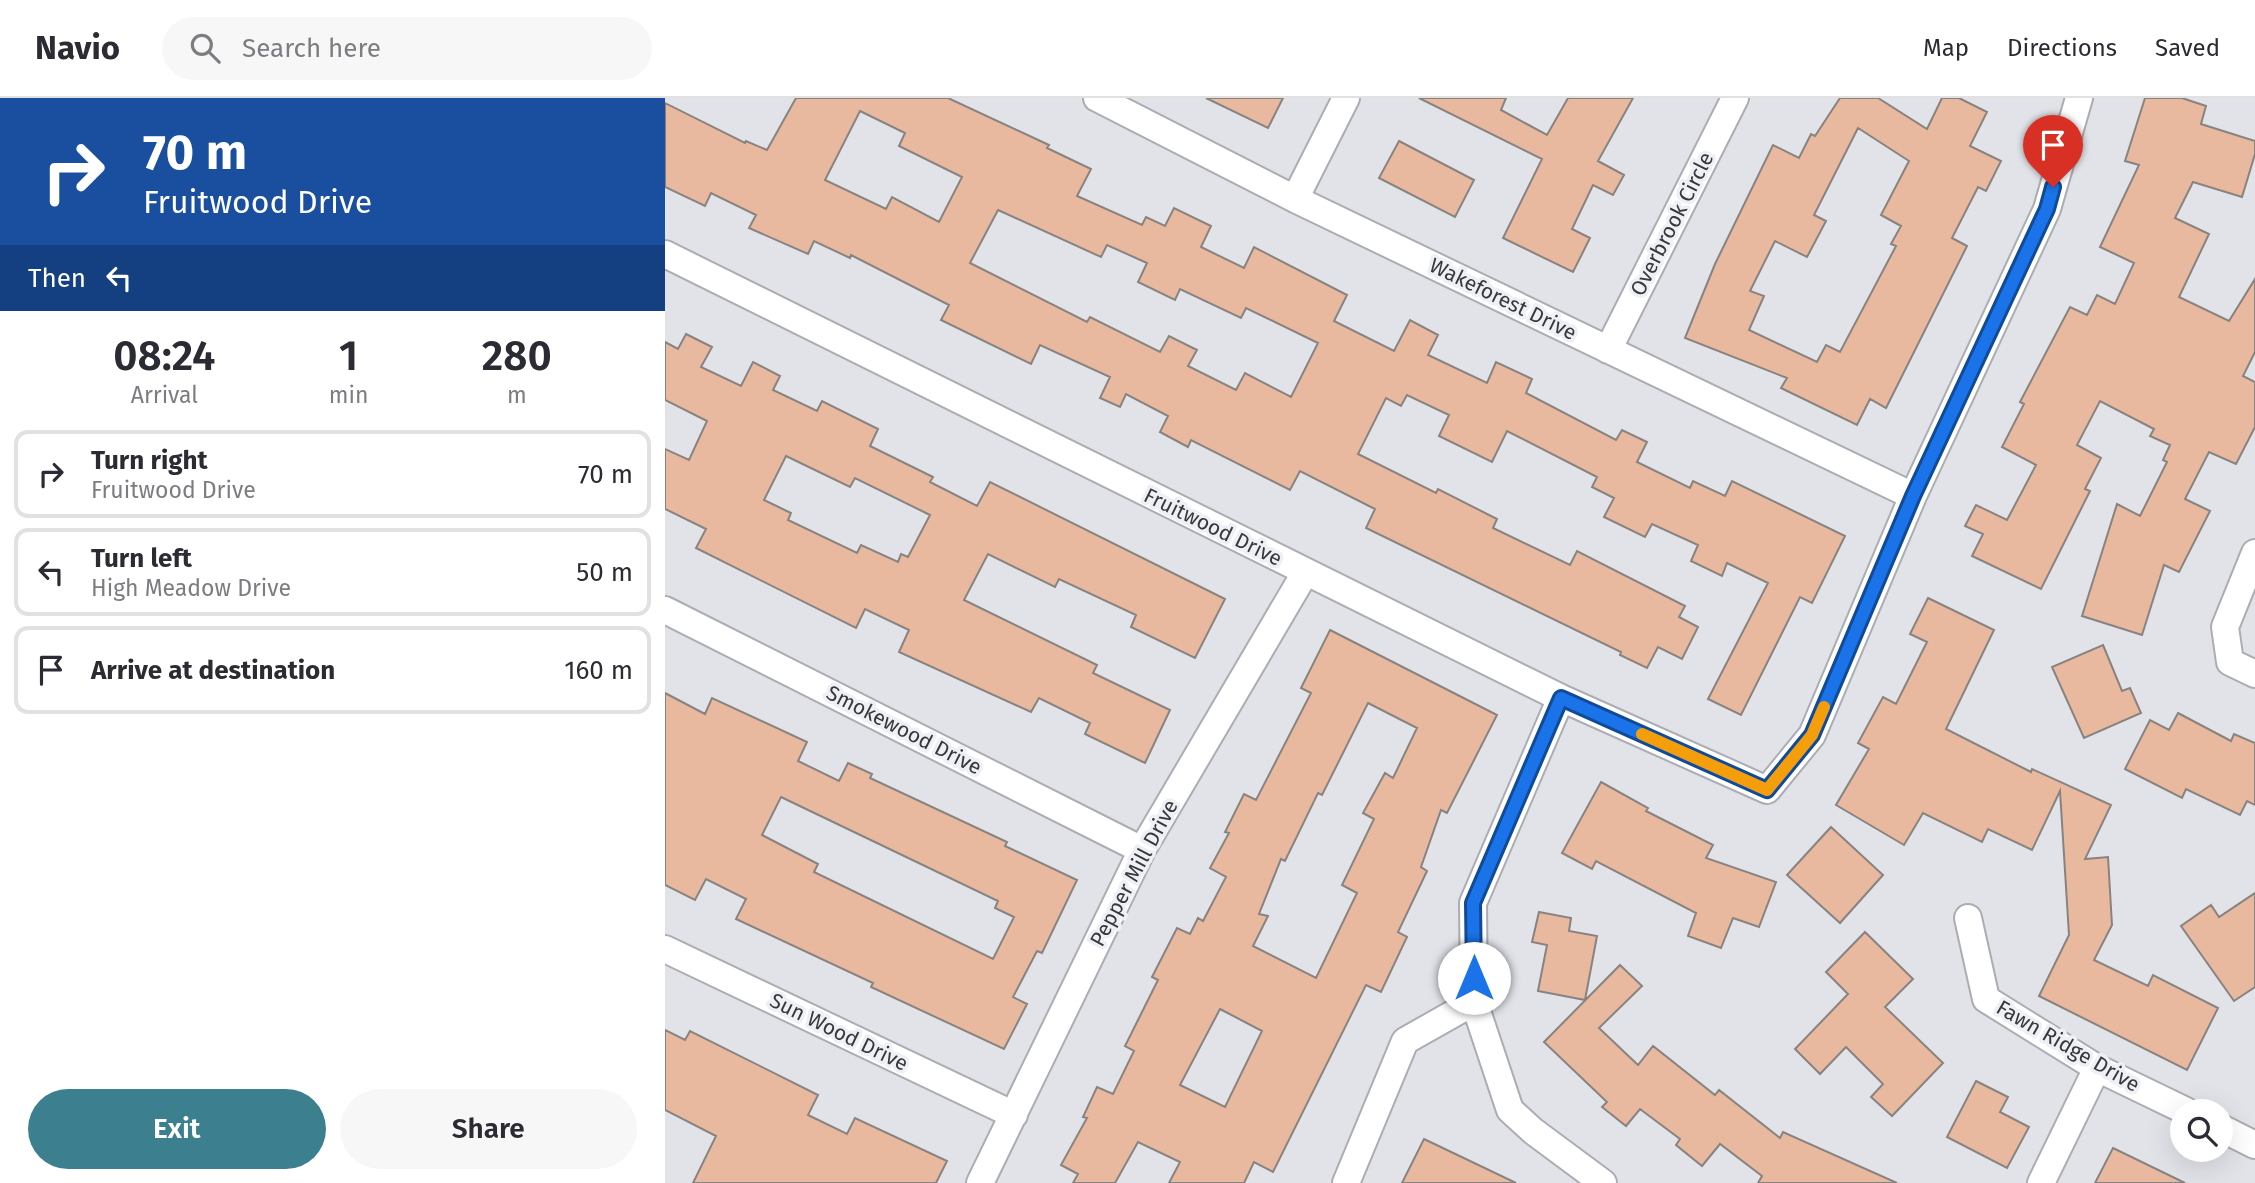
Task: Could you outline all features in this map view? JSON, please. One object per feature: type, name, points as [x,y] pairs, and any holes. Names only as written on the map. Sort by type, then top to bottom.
[{"type":"street","name":"Wakeforest Drive","points":[[1097,98],[1295,199],[1913,496]]},
{"type":"street","points":[[1295,199],[1346,98]]},
{"type":"street","name":"Overbrook Circle","points":[[1608,350],[1735,98]]},
{"type":"street","points":[[1913,496],[2047,209],[2079,98]]},
{"type":"street","name":"Fruitwood Drive","points":[[665,254],[1561,698],[1767,790],[1812,735],[1913,496]]},
{"type":"street","points":[[2255,553],[2225,627],[2230,662],[2255,674]]},
{"type":"street","name":"Pepper Mill Drive","points":[[981,1183],[1142,850],[1305,573]]},
{"type":"street","name":"Smokewood Drive","points":[[665,610],[1142,850]]},
{"type":"street","points":[[1561,698],[1473,903],[1474,1002],[1510,1110],[1533,1131],[1603,1183]]},
{"type":"street","name":"Fawn Ridge Drive","points":[[1968,918],[1986,999],[2097,1068],[2170,1103]]},
{"type":"street","name":"Sun Wood Drive","points":[[665,948],[1014,1115]]},
{"type":"street","points":[[1346,1183],[1405,1041],[1474,1002]]},
{"type":"street","points":[[2041,1183],[2097,1068]]},
{"type":"street","points":[[2233,1132],[2253,1139]]},
{"type":"building","points":[[796,98],[948,98],[1049,145],[1047,148],[1091,169],[1077,196],[1142,225],[1146,217],[1165,226],[1174,208],[1211,226],[1201,247],[1244,268],[1254,247],[1347,295],[1334,321],[1394,351],[1410,320],[1438,335],[1428,355],[1487,383],[1496,362],[1532,379],[1526,393],[1616,440],[1622,430],[1647,442],[1637,462],[1690,488],[1693,481],[1725,496],[1732,481],[1845,536],[1812,603],[1800,597],[1741,715],[1708,699],[1768,583],[1727,563],[1722,576],[1691,561],[1698,545],[1652,524],[1645,537],[1604,517],[1614,498],[1592,487],[1597,477],[1507,431],[1492,462],[1439,436],[1449,415],[1407,395],[1401,406],[1386,398],[1358,454],[1436,493],[1438,489],[1497,519],[1493,528],[1570,565],[1577,551],[1685,606],[1679,617],[1698,627],[1682,659],[1658,647],[1647,668],[1620,655],[1621,652],[1366,528],[1375,509],[1300,471],[1290,490],[1191,440],[1188,447],[1160,432],[1168,416],[1126,394],[1120,407],[1100,398],[1110,377],[1040,345],[1031,364],[941,320],[949,305],[851,255],[850,258],[814,241],[808,254],[749,228],[756,215],[711,193],[705,206],[665,187],[665,103],[745,143],[746,141],[767,150]],"holes":[[[860,111],[905,133],[899,146],[962,177],[939,222],[892,197],[886,209],[825,180]],[[998,210],[1101,257],[1107,245],[1147,263],[1138,282],[1175,300],[1180,289],[1241,318],[1246,308],[1318,343],[1291,397],[1245,373],[1236,390],[1188,366],[1197,350],[1169,336],[1160,352],[1090,317],[1087,322],[970,263]]]},
{"type":"building","points":[[1206,98],[1283,98],[1268,128]]},
{"type":"building","points":[[1419,98],[1506,98],[1501,110],[1547,135],[1568,98],[1633,98],[1598,161],[1624,175],[1613,195],[1593,185],[1572,229],[1590,238],[1573,272],[1503,238],[1542,159]]},
{"type":"building","points":[[1840,98],[1878,98],[1927,129],[1942,98],[1959,98],[1987,112],[1970,146],[2001,161],[1986,191],[1978,187],[1952,238],[1967,246],[1886,408],[1870,399],[1857,425],[1781,388],[1787,378],[1685,338],[1715,264],[1773,145],[1799,158],[1811,134],[1815,136]],"holes":[[[1858,128],[1909,161],[1881,215],[1901,226],[1891,244],[1896,246],[1840,352],[1826,345],[1817,362],[1749,330],[1764,296],[1750,291],[1775,241],[1807,257],[1826,221],[1814,215]]]},
{"type":"building","points":[[2145,98],[2182,98],[2206,106],[2201,124],[2255,141],[2255,154],[2242,197],[2193,182],[2175,218],[2209,234],[2179,297],[2229,321],[2255,279],[2255,352],[2243,376],[2255,382],[2255,427],[2236,464],[2209,452],[2185,499],[2210,511],[2179,572],[2164,565],[2142,635],[2082,616],[2117,504],[2140,516],[2167,462],[2163,460],[2170,445],[2150,436],[2154,429],[2100,401],[2077,445],[2101,458],[2085,489],[2090,491],[2041,589],[1972,556],[1983,534],[1965,526],[1976,505],[2007,520],[2036,465],[2002,447],[2024,404],[2020,402],[2070,307],[2087,315],[2097,295],[2115,304],[2134,263],[2100,247],[2139,165],[2125,161]]},
{"type":"building","points":[[1399,141],[1474,180],[1455,217],[1379,178]]},
{"type":"building","points":[[686,334],[712,347],[701,367],[741,386],[753,362],[780,376],[773,390],[817,411],[822,401],[878,429],[870,446],[933,477],[930,482],[977,506],[990,482],[1225,599],[1195,658],[1131,627],[1136,615],[1059,579],[1055,587],[988,554],[964,600],[1097,665],[1093,673],[1170,710],[1145,763],[1085,734],[1090,723],[1039,698],[1031,712],[899,652],[909,630],[865,609],[856,628],[696,548],[706,529],[665,509],[665,449],[689,460],[707,421],[665,400],[665,342],[678,349]],"holes":[[[786,456],[850,487],[855,478],[930,515],[908,557],[901,554],[898,562],[861,545],[857,553],[788,520],[791,513],[764,500]]]},
{"type":"building","points":[[1928,598],[1994,630],[1946,729],[2031,772],[2032,769],[2111,805],[2085,859],[2108,857],[2112,925],[2094,960],[2148,986],[2153,975],[2218,1008],[2187,1070],[2039,996],[2069,935],[2060,791],[2032,850],[1988,829],[1982,842],[1923,813],[1904,845],[1836,805],[1869,749],[1858,743],[1883,697],[1896,704],[1927,642],[1910,634]]},
{"type":"building","points":[[1330,630],[1497,715],[1447,813],[1441,810],[1421,867],[1427,871],[1398,932],[1407,937],[1381,992],[1366,985],[1273,1172],[1254,1162],[1244,1183],[1169,1183],[1180,1162],[1138,1142],[1115,1183],[1073,1183],[1078,1174],[1061,1165],[1087,1118],[1083,1117],[1097,1087],[1113,1094],[1134,1051],[1125,1046],[1158,980],[1152,977],[1177,928],[1190,934],[1198,918],[1203,921],[1226,877],[1210,868],[1229,833],[1225,832],[1244,794],[1256,800],[1311,693],[1301,688]],"holes":[[[1368,703],[1417,728],[1393,778],[1385,773],[1363,813],[1374,819],[1342,885],[1357,893],[1316,978],[1253,946],[1268,916],[1259,914],[1281,859],[1285,861],[1318,793],[1322,795]],[[1220,1009],[1262,1031],[1225,1107],[1180,1085]]]},
{"type":"building","points":[[2103,645],[2122,691],[2130,688],[2141,713],[2084,738],[2052,667]]},
{"type":"building","points":[[665,693],[705,714],[712,698],[807,742],[798,761],[839,781],[848,763],[872,774],[870,778],[1007,842],[1005,846],[1077,880],[1042,953],[1037,951],[1013,997],[1027,1004],[1004,1049],[871,987],[873,983],[736,919],[746,899],[706,879],[695,900],[665,885]],"holes":[[[781,797],[998,901],[995,908],[1014,917],[993,959],[814,872],[818,864],[762,835]]]},
{"type":"building","points":[[2178,713],[2231,741],[2234,734],[2255,743],[2255,805],[2247,801],[2240,815],[2186,789],[2182,798],[2125,769],[2150,720],[2169,730]]},
{"type":"building","points":[[1601,782],[1648,808],[1646,811],[1713,845],[1706,858],[1776,882],[1759,927],[1733,918],[1721,948],[1688,936],[1696,913],[1596,861],[1592,869],[1562,853]]},
{"type":"building","points":[[1831,827],[1883,875],[1840,923],[1787,875]]},
{"type":"building","points":[[2255,893],[2255,987],[2234,1001],[2181,926],[2211,905],[2219,917]]},
{"type":"building","points":[[1539,912],[1571,918],[1569,931],[1597,936],[1585,1000],[1538,991],[1547,945],[1532,942]]},
{"type":"building","points":[[1865,932],[1913,979],[1885,1007],[1943,1063],[1892,1116],[1871,1097],[1883,1084],[1846,1047],[1820,1074],[1795,1049],[1848,994],[1826,972]]},
{"type":"building","points":[[1620,965],[1642,986],[1599,1028],[1638,1065],[1653,1046],[1715,1095],[1719,1090],[1780,1138],[1783,1132],[1897,1183],[1758,1183],[1762,1176],[1720,1144],[1702,1166],[1676,1145],[1680,1139],[1640,1109],[1626,1126],[1602,1107],[1607,1102],[1544,1042]]},
{"type":"building","points":[[665,1030],[685,1040],[690,1031],[818,1095],[808,1115],[847,1134],[855,1118],[947,1161],[936,1183],[693,1183],[716,1136],[665,1110]]},
{"type":"building","points":[[1976,1081],[2008,1097],[2000,1112],[2029,1127],[2007,1168],[1947,1137]]},
{"type":"building","points":[[1424,1139],[1516,1183],[1402,1183]]},
{"type":"building","points":[[2113,1148],[2185,1183],[2095,1183]]},
{"type":"slow traffic","points":[[1642,734],[1767,790],[1812,735],[1824,707]]},
{"type":"route","points":[[1474,978],[1473,903],[1561,698],[1767,790],[1812,735],[1913,496],[2047,209],[2053,187]]}]
